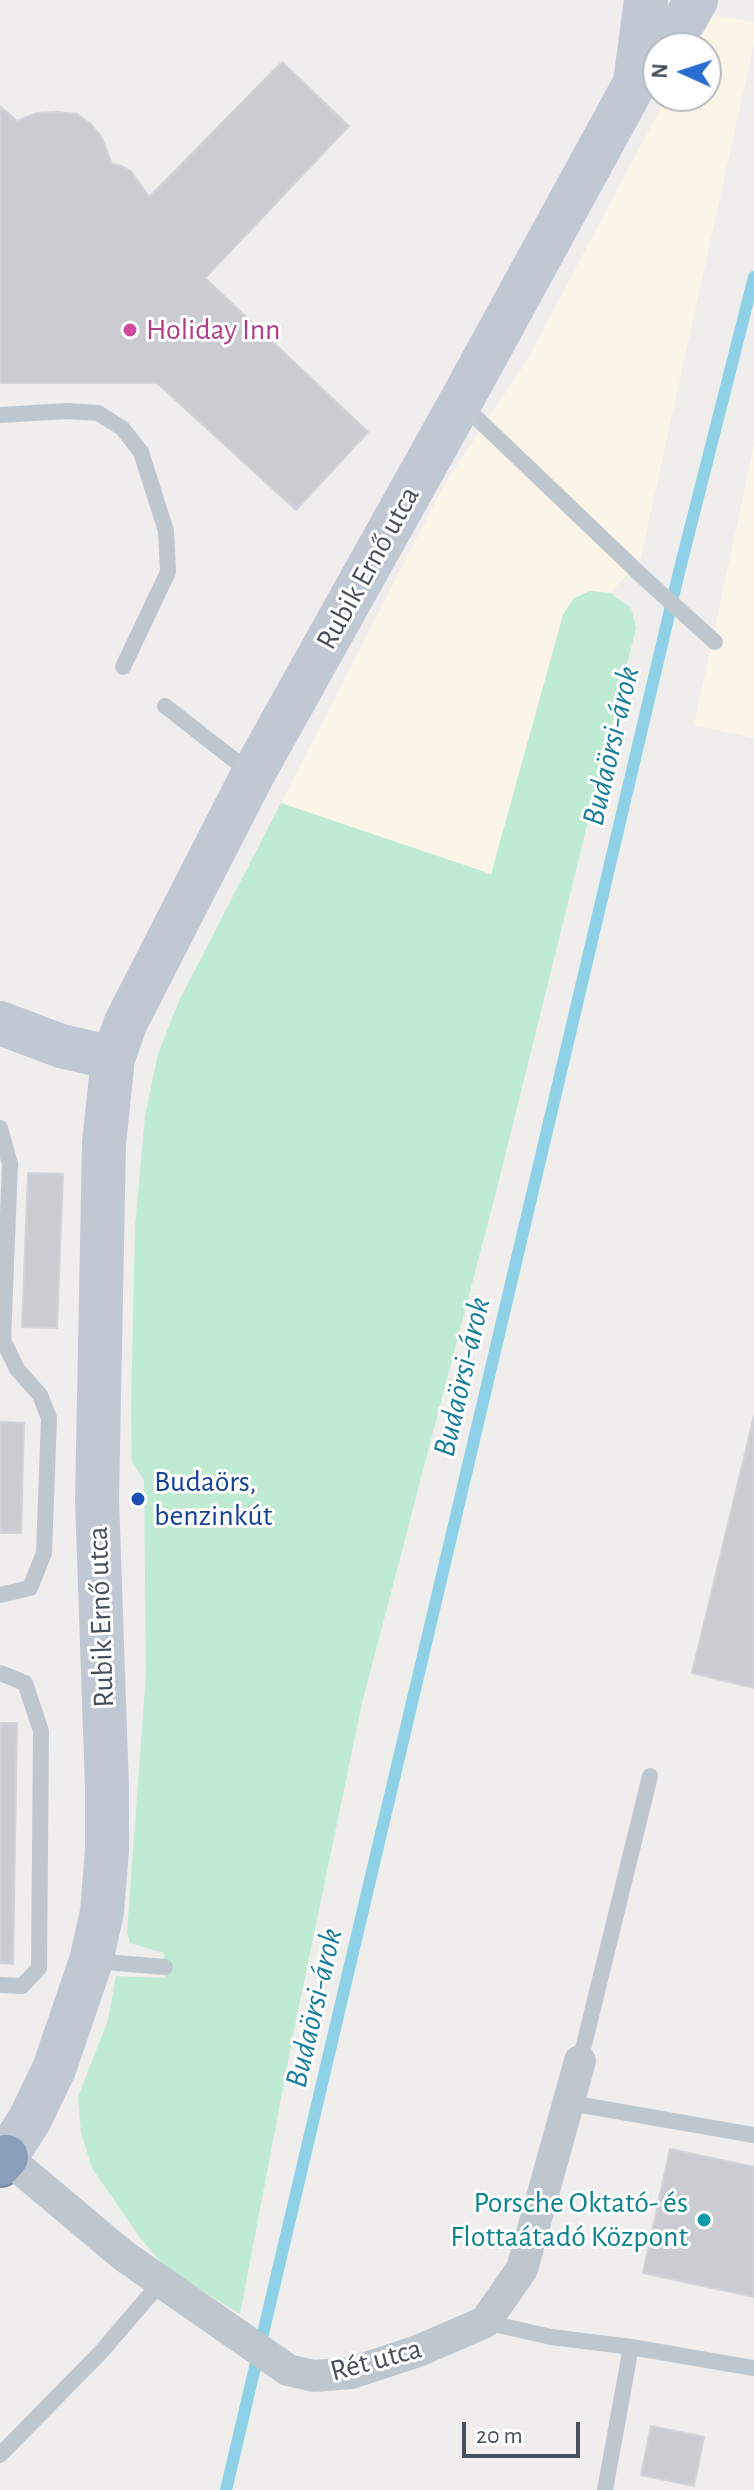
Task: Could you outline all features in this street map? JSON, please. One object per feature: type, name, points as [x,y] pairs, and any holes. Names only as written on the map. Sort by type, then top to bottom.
[{"type":"street","name":"Rubik Ernő utca","points":[[646,0],[646,32]]},
{"type":"street","points":[[675,32],[696,0]]},
{"type":"street","name":"Rubik Ernő utca","points":[[2,2160],[30,2119],[54,2069],[91,1961],[102,1912],[107,1850],[107,1788],[97,1499],[104,1143],[113,1058],[126,1022],[253,774],[642,77]]},
{"type":"street","points":[[0,1023],[61,1046],[113,1058]]},
{"type":"street","points":[[485,2322],[522,2269],[580,2061]]},
{"type":"street","name":"Rét utca","points":[[2,2160],[124,2256],[288,2370],[314,2376],[351,2373],[418,2351],[485,2322]]},
{"type":"lane","points":[[460,403],[715,642]]},
{"type":"lane","points":[[0,415],[67,411],[98,413],[122,428],[141,452],[166,531],[168,572],[123,667]]},
{"type":"lane","points":[[165,706],[253,774]]},
{"type":"lane","points":[[0,1128],[10,1164],[3,1340],[17,1369],[40,1395],[49,1418],[44,1553],[30,1588],[0,1595]]},
{"type":"lane","points":[[0,1673],[25,1683],[41,1731],[41,1747],[39,1968],[22,1986],[0,1985]]},
{"type":"lane","points":[[580,2061],[650,1776]]},
{"type":"lane","points":[[91,1961],[165,1967]]},
{"type":"lane","points":[[570,2103],[754,2135]]},
{"type":"lane","points":[[0,2455],[101,2352],[161,2282]]},
{"type":"lane","points":[[485,2322],[551,2337],[754,2368]]},
{"type":"lane","points":[[605,2490],[631,2347]]},
{"type":"shaded area","points":[[710,14],[754,22],[754,43],[640,561],[610,593],[590,591],[574,598],[563,615],[491,875],[281,803],[444,485],[526,362],[659,112],[722,112],[722,32],[700,32]]},
{"type":"shaded area","points":[[754,445],[754,738],[694,725]]},
{"type":"green space","points":[[590,591],[610,593],[631,608],[636,628],[496,1192],[362,1703],[294,2030],[240,2314],[166,2268],[141,2239],[92,2168],[81,2133],[78,2097],[108,2020],[116,1976],[165,1978],[164,1953],[130,1943],[127,1932],[146,1674],[144,1480],[132,1462],[131,1411],[135,1228],[145,1116],[158,1054],[179,1001],[281,803],[491,874],[563,615],[574,598]]},
{"type":"building","name":"Holiday Inn","points":[[282,62],[349,126],[205,278],[368,432],[296,510],[157,383],[0,383],[0,106],[17,121],[37,113],[77,114],[91,124],[102,138],[112,164],[131,171],[149,197]]},
{"type":"building","points":[[28,1173],[63,1174],[57,1328],[22,1327]]},
{"type":"building","points":[[754,1416],[754,1688],[692,1673]]},
{"type":"building","points":[[0,1422],[24,1423],[21,1533],[0,1533]]},
{"type":"building","points":[[0,1723],[17,1723],[13,1964],[0,1963]]},
{"type":"building","name":"Porsche Oktató- és Flottaátadó Központ","points":[[670,2149],[754,2167],[754,2297],[643,2273]]},
{"type":"building","points":[[651,2426],[704,2437],[694,2486],[641,2475]]},
{"type":"waterway","name":"Budaörsi-árok","points":[[226,2490],[679,572],[754,277]]},
{"type":"place","name":"Holiday Inn","points":[[130,330]]},
{"type":"place","name":"Budaörs, benzinkút","points":[[138,1499]]},
{"type":"place","name":"Porsche Oktató- és Flottaátadó Központ","points":[[704,2220]]}]
